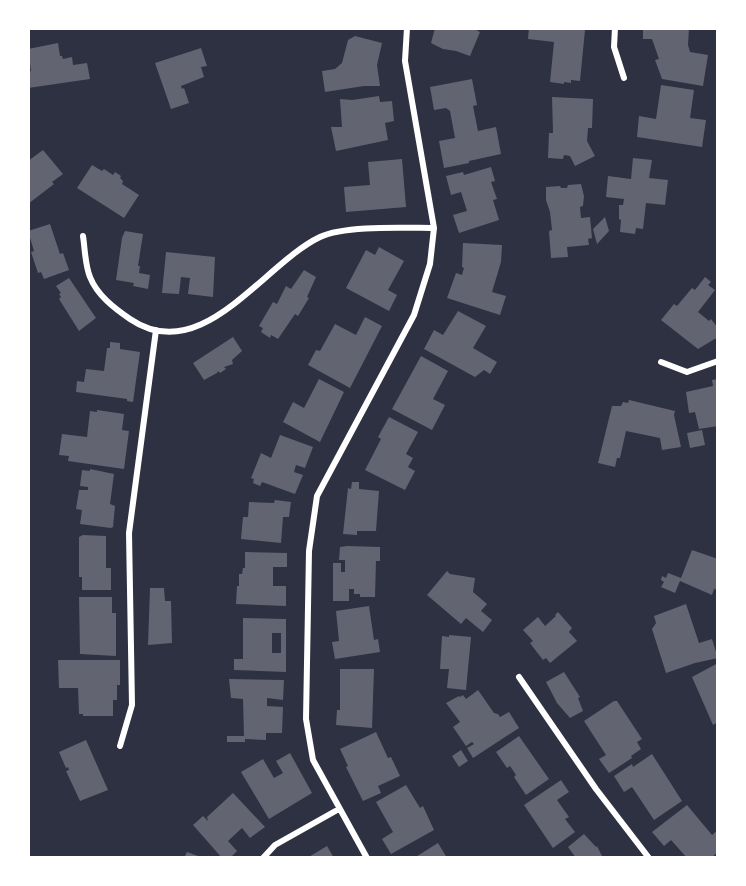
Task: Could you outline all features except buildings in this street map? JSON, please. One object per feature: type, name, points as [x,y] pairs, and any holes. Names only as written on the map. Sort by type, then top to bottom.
[{"type":"street","points":[[367,858],[313,760],[306,719],[309,551],[317,496],[414,315],[430,264],[434,228],[405,62],[407,28]]},
{"type":"street","points":[[615,28],[614,46],[624,78]]},
{"type":"street","points":[[83,236],[90,278],[108,304],[135,322],[156,330],[176,331],[192,328],[215,319],[291,257],[321,236],[357,229],[434,228]]},
{"type":"street","points":[[120,746],[132,705],[129,533],[156,330]]},
{"type":"street","points":[[661,362],[687,372],[717,361]]},
{"type":"street","points":[[519,677],[596,789],[649,858]]},
{"type":"street","points":[[263,858],[275,845],[339,809]]}]
